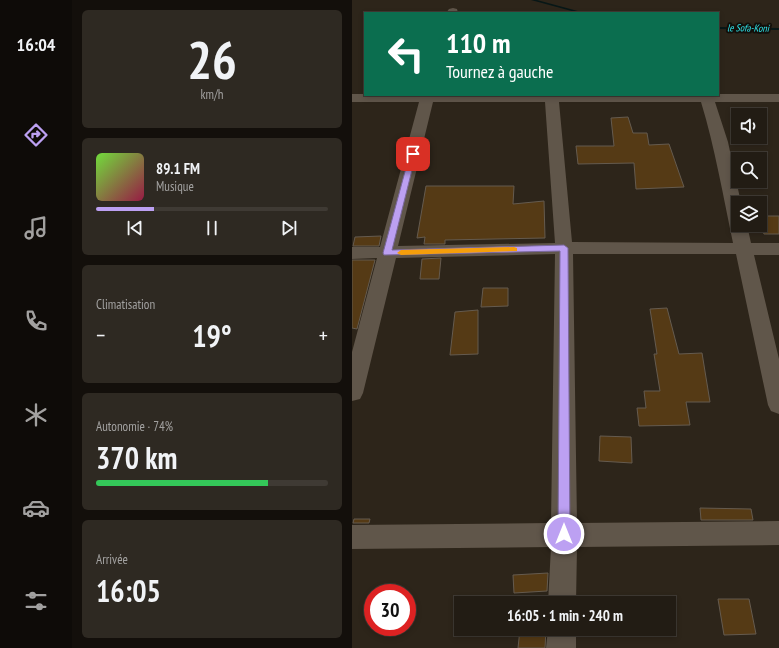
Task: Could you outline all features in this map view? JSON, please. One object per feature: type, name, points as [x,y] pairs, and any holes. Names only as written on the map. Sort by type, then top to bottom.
[{"type":"street","points":[[352,393],[428,96]]},
{"type":"street","points":[[352,98],[428,96],[707,96],[779,98]]},
{"type":"street","points":[[707,96],[721,142],[725,168],[779,405]]},
{"type":"street","points":[[552,97],[564,248],[564,534],[562,596]]},
{"type":"street","points":[[352,253],[564,248],[779,249]]},
{"type":"street","points":[[352,537],[779,533]]},
{"type":"street","points":[[561,648],[562,636]]},
{"type":"building","points":[[628,117],[633,133],[647,133],[649,145],[669,144],[684,187],[636,189],[634,163],[578,164],[576,146],[614,146],[611,118]]},
{"type":"building","points":[[426,186],[514,186],[513,204],[544,201],[545,238],[445,240],[445,244],[424,244],[425,237],[417,238]]},
{"type":"building","points":[[767,216],[779,216],[779,234],[764,234],[763,232],[767,232]]},
{"type":"building","points":[[381,236],[379,246],[353,246],[355,237]]},
{"type":"building","points":[[441,258],[439,279],[420,279],[422,259]]},
{"type":"building","points":[[352,260],[375,260],[357,329],[352,328]]},
{"type":"building","points":[[483,288],[508,288],[508,306],[481,307]]},
{"type":"building","points":[[667,308],[679,354],[702,353],[710,402],[686,402],[690,425],[639,426],[637,408],[646,408],[644,391],[660,391],[654,354],[657,354],[650,309]]},
{"type":"building","points":[[478,310],[478,354],[450,355],[455,312]]},
{"type":"building","points":[[600,436],[631,437],[632,463],[599,461]]},
{"type":"building","points":[[700,508],[751,509],[753,520],[701,520]]},
{"type":"building","points":[[354,519],[370,519],[369,523],[353,523]]},
{"type":"building","points":[[548,573],[547,591],[514,593],[513,575]]},
{"type":"building","points":[[718,599],[749,599],[756,634],[724,635]]},
{"type":"building","points":[[519,636],[546,636],[545,648],[518,648]]},
{"type":"waterway","name":"le Sofa-Koni","points":[[533,0],[579,12]]},
{"type":"waterway","name":"le Sofa-Koni","points":[[719,28],[779,29]]},
{"type":"slow traffic","points":[[401,253],[514,249]]},
{"type":"route","points":[[413,154],[387,253],[564,248],[564,534]]}]
